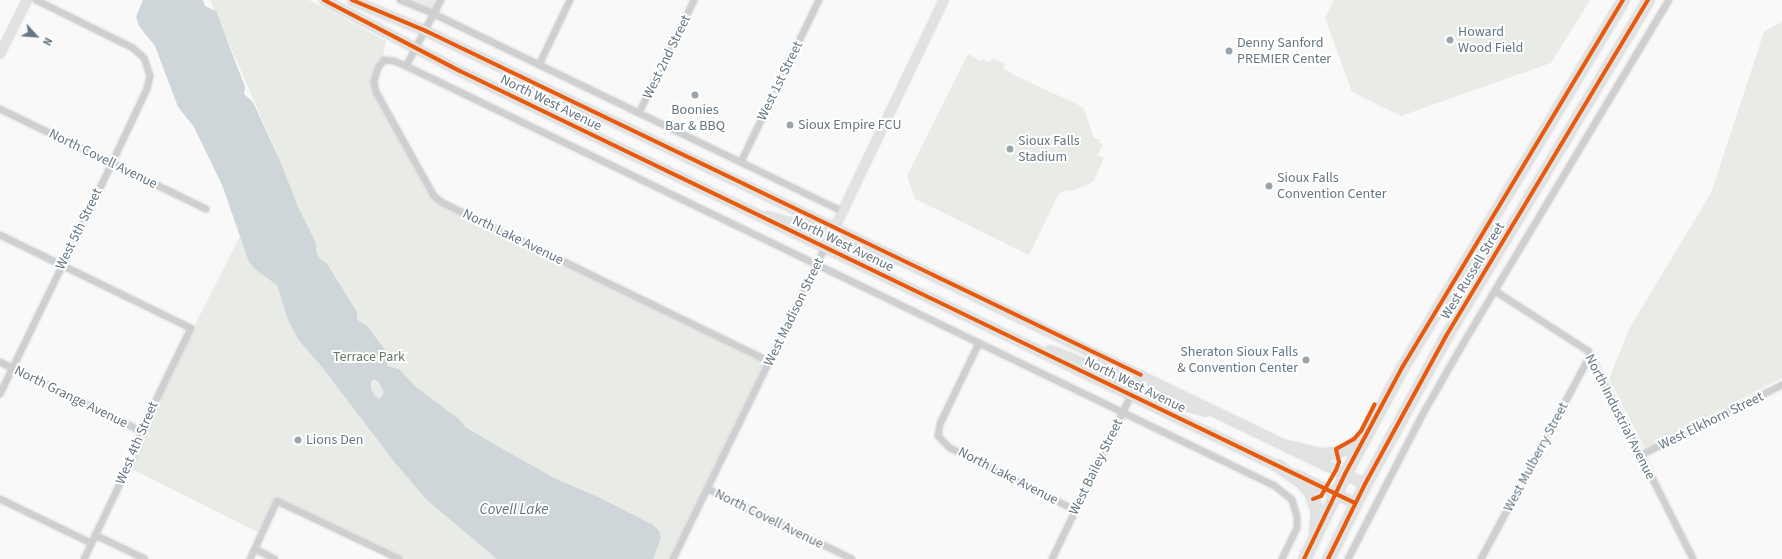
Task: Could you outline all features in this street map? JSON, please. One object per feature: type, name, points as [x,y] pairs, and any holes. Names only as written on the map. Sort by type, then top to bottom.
[{"type":"highway","name":"West Russell Street","points":[[1303,559],[1345,474],[1426,327],[1623,0]]},
{"type":"highway","name":"West Russell Street","points":[[1328,559],[1365,484],[1446,336],[1648,0]]},
{"type":"highway","points":[[1287,446],[1318,454],[1338,452],[1355,443],[1374,421]]},
{"type":"highway","points":[[1277,465],[1306,487],[1315,505],[1316,524],[1303,559]]},
{"type":"main road","points":[[0,54],[27,0]]},
{"type":"main road","name":"North West Avenue","points":[[324,0],[416,49],[1355,503]]},
{"type":"main road","name":"North West Avenue","points":[[352,0],[426,31],[1365,484]]},
{"type":"main road","name":"West Madison Street","points":[[825,248],[944,0]]},
{"type":"main road","points":[[757,215],[782,219],[817,230],[834,227]]},
{"type":"main road","points":[[825,248],[830,245],[841,244],[877,256],[906,262]]},
{"type":"main road","points":[[1023,343],[1060,354],[1115,376],[1128,378],[1141,375]]},
{"type":"main road","points":[[1131,395],[1149,393],[1205,412],[1216,412]]},
{"type":"street","name":"West 5th Street","points":[[0,394],[147,89],[150,76],[146,63],[133,48],[36,0]]},
{"type":"street","name":"North West Avenue","points":[[400,0],[434,14],[842,211]]},
{"type":"street","points":[[441,0],[426,31],[406,66],[1275,486],[1288,495],[1296,508],[1297,528],[1282,559]]},
{"type":"street","points":[[539,65],[570,0]]},
{"type":"street","name":"West 2nd Street","points":[[639,113],[694,0]]},
{"type":"street","name":"West 1st Street","points":[[741,162],[819,0]]},
{"type":"street","name":"West Russell Street","points":[[1348,559],[1424,412],[1494,291],[1669,0]]},
{"type":"street","name":"North Lake Avenue","points":[[406,66],[394,61],[384,60],[378,68],[374,78],[376,92],[430,190],[438,200],[770,362]]},
{"type":"street","name":"North Covell Avenue","points":[[0,109],[206,209]]},
{"type":"street","points":[[0,235],[62,265]]},
{"type":"street","name":"West Madison Street","points":[[673,559],[825,248]]},
{"type":"street","name":"West 4th Street","points":[[62,265],[191,328],[141,431],[137,448],[84,559]]},
{"type":"street","name":"North Industrial Avenue","points":[[1494,291],[1583,347],[1590,356],[1692,559]]},
{"type":"street","name":"North Lake Avenue","points":[[979,343],[940,424],[938,436],[941,441],[950,448],[1075,510]]},
{"type":"street","name":"West Mulberry Street","points":[[1481,559],[1590,356]]},
{"type":"street","name":"North Grange Avenue","points":[[0,362],[141,431]]},
{"type":"street","name":"West Bailey Street","points":[[1052,559],[1141,375]]},
{"type":"street","name":"West Elkhorn Street","points":[[1640,456],[1782,385]]},
{"type":"street","name":"North Covell Avenue","points":[[708,489],[852,559]]},
{"type":"street","points":[[0,499],[92,543]]},
{"type":"street","points":[[250,559],[277,501],[399,559]]},
{"type":"street","points":[[95,536],[145,559]]},
{"type":"street","points":[[254,549],[275,559]]},
{"type":"green space","name":"Terrace Park","points":[[210,0],[309,0],[386,41],[381,64],[374,81],[376,91],[438,200],[770,362],[674,559],[399,559],[278,501],[261,534],[128,467],[141,431],[238,240],[278,156]]},
{"type":"green space","points":[[400,0],[441,0],[434,14]]},
{"type":"green space","name":"Howard Wood Field","points":[[1334,0],[1590,0],[1551,63],[1401,116],[1352,92],[1325,18]]},
{"type":"green space","points":[[1782,21],[1782,378],[1648,447],[1644,447],[1609,379],[1629,329],[1711,193],[1764,32]]},
{"type":"green space","name":"Sioux Falls Stadium","points":[[968,54],[981,61],[982,59],[990,62],[992,58],[1005,64],[1003,68],[1016,76],[1083,107],[1094,138],[1101,140],[1099,142],[1103,144],[1098,155],[1104,158],[1093,182],[1072,191],[1068,190],[1059,193],[1029,255],[915,199],[907,176]]},
{"type":"water","name":"Covell Lake","points":[[143,0],[203,0],[205,6],[216,11],[245,87],[244,94],[253,102],[281,163],[298,207],[316,243],[316,251],[319,258],[327,264],[357,312],[357,319],[367,326],[386,351],[388,357],[387,366],[399,369],[416,387],[460,420],[465,427],[554,478],[598,497],[653,525],[659,531],[661,538],[653,559],[497,559],[427,500],[396,464],[322,367],[298,339],[288,320],[277,285],[256,270],[249,262],[222,185],[194,127],[178,107],[155,46],[139,26],[136,17]],"holes":[[[374,379],[378,381],[384,392],[380,399],[375,396],[371,389],[371,382]]]},
{"type":"cycle path","points":[[324,0],[460,71],[1355,503]]},
{"type":"cycle path","points":[[352,0],[426,31],[1141,375]]},
{"type":"cycle path","points":[[1304,559],[1345,474],[1403,366],[1623,0]]},
{"type":"cycle path","points":[[1328,559],[1365,484],[1446,336],[1648,0]]},
{"type":"cycle path","points":[[1313,499],[1321,496],[1336,470],[1339,462],[1336,449],[1354,439],[1361,431],[1375,404]]},
{"type":"place","name":"Howard Wood Field","points":[[1450,40]]},
{"type":"place","name":"Denny Sanford PREMIER Center","points":[[1229,51]]},
{"type":"place","name":"Boonies Bar & BBQ","points":[[695,95]]},
{"type":"place","name":"Sioux Empire FCU","points":[[790,125]]},
{"type":"place","name":"Sioux Falls Stadium","points":[[1010,149]]},
{"type":"place","name":"Sioux Falls Convention Center","points":[[1269,186]]},
{"type":"place","name":"Sheraton Sioux Falls & Convention Center","points":[[1306,360]]},
{"type":"place","name":"Lions Den","points":[[298,440]]}]
